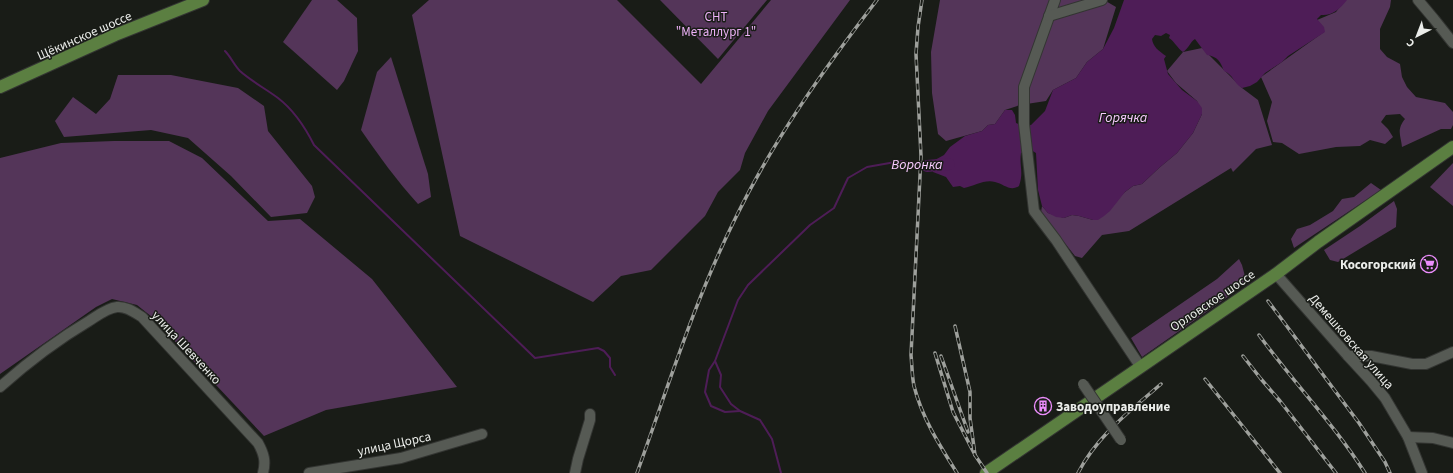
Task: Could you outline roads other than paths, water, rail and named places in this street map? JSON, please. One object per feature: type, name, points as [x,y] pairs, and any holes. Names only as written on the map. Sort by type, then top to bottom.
[{"type":"main road","name":"Щёкинское шоссе","points":[[0,87],[115,35],[203,0]]},
{"type":"main road","name":"Орловское шоссе","points":[[986,473],[1276,274],[1304,251],[1453,147]]},
{"type":"street","points":[[1055,0],[1024,87],[1024,124],[1034,211],[1061,246],[1140,366]]},
{"type":"street","points":[[1049,16],[1102,0]]},
{"type":"street","points":[[1418,0],[1434,18],[1453,44]]},
{"type":"street","name":"Демешковская улица","points":[[1276,274],[1385,398],[1408,437],[1422,473]]},
{"type":"street","name":"улица Шевченко","points":[[0,387],[24,366],[62,337],[103,312],[115,307],[125,307],[142,317],[258,443],[264,454],[265,464],[263,473]]},
{"type":"street","points":[[1348,356],[1371,356],[1412,364],[1426,364],[1453,352]]},
{"type":"street","points":[[1083,384],[1121,440]]},
{"type":"street","points":[[576,473],[578,459],[590,420],[590,414]]},
{"type":"street","name":"улица Щорса","points":[[309,473],[401,458],[482,434]]},
{"type":"street","points":[[1408,437],[1433,438],[1453,443]]},
{"type":"water","name":"Горячка","points":[[1124,0],[1347,0],[1336,11],[1321,15],[1317,19],[1324,27],[1325,32],[1288,56],[1282,62],[1265,73],[1257,82],[1242,88],[1230,75],[1224,71],[1218,60],[1207,55],[1195,39],[1183,52],[1169,38],[1170,35],[1166,33],[1161,36],[1155,35],[1152,39],[1153,42],[1157,49],[1166,56],[1164,59],[1168,74],[1182,90],[1197,101],[1202,108],[1202,114],[1193,133],[1177,153],[1142,184],[1133,186],[1125,192],[1110,211],[1098,220],[1072,215],[1064,218],[1056,217],[1048,213],[1042,206],[1038,190],[1036,153],[1031,150],[1021,153],[1021,177],[1019,186],[1016,188],[1010,188],[991,181],[964,188],[960,186],[953,187],[946,177],[933,172],[933,161],[944,155],[950,147],[965,136],[982,131],[988,125],[995,124],[1005,110],[1012,110],[1015,115],[1016,123],[1023,126],[1031,125],[1045,111],[1053,90],[1076,78],[1087,62],[1103,49],[1114,28]]},
{"type":"waterway","points":[[225,51],[240,71],[290,108],[314,145],[535,358],[598,348],[604,351],[610,358],[610,367],[615,375]]},
{"type":"waterway","name":"Воронка","points":[[781,473],[772,439],[760,420],[740,411],[731,404],[720,387],[721,375],[715,361],[738,300],[748,285],[810,225],[834,208],[848,178],[867,167],[901,161],[927,166]]},
{"type":"waterway","name":"Воронка","points":[[927,166],[949,164]]},
{"type":"waterway","points":[[715,361],[709,370],[705,392],[711,406],[725,412],[740,411]]},
{"type":"railway","points":[[637,473],[695,311],[721,248],[736,217],[783,132],[819,78],[877,0]]},
{"type":"railway","points":[[922,0],[916,54],[921,156],[911,355],[912,371],[917,398],[938,442],[957,473]]},
{"type":"railway","points":[[1268,301],[1359,423],[1385,462],[1390,473]]},
{"type":"railway","points":[[955,326],[970,392],[970,418],[975,455]]},
{"type":"railway","points":[[1259,335],[1327,420],[1365,473]]},
{"type":"railway","points":[[935,353],[953,412],[975,455],[987,473]]},
{"type":"railway","points":[[941,356],[968,432]]},
{"type":"railway","points":[[1243,356],[1336,473]]},
{"type":"railway","points":[[1205,379],[1280,473]]},
{"type":"railway","points":[[1078,473],[1104,436],[1126,414],[1161,384]]},
{"type":"place","name":"Косогорский","points":[[1429,264]]},
{"type":"place","name":"Заводоуправление","points":[[1043,406]]},
{"type":"park label","name":"СНТ \"Металлург 1\"","points":[[716,24]]}]
